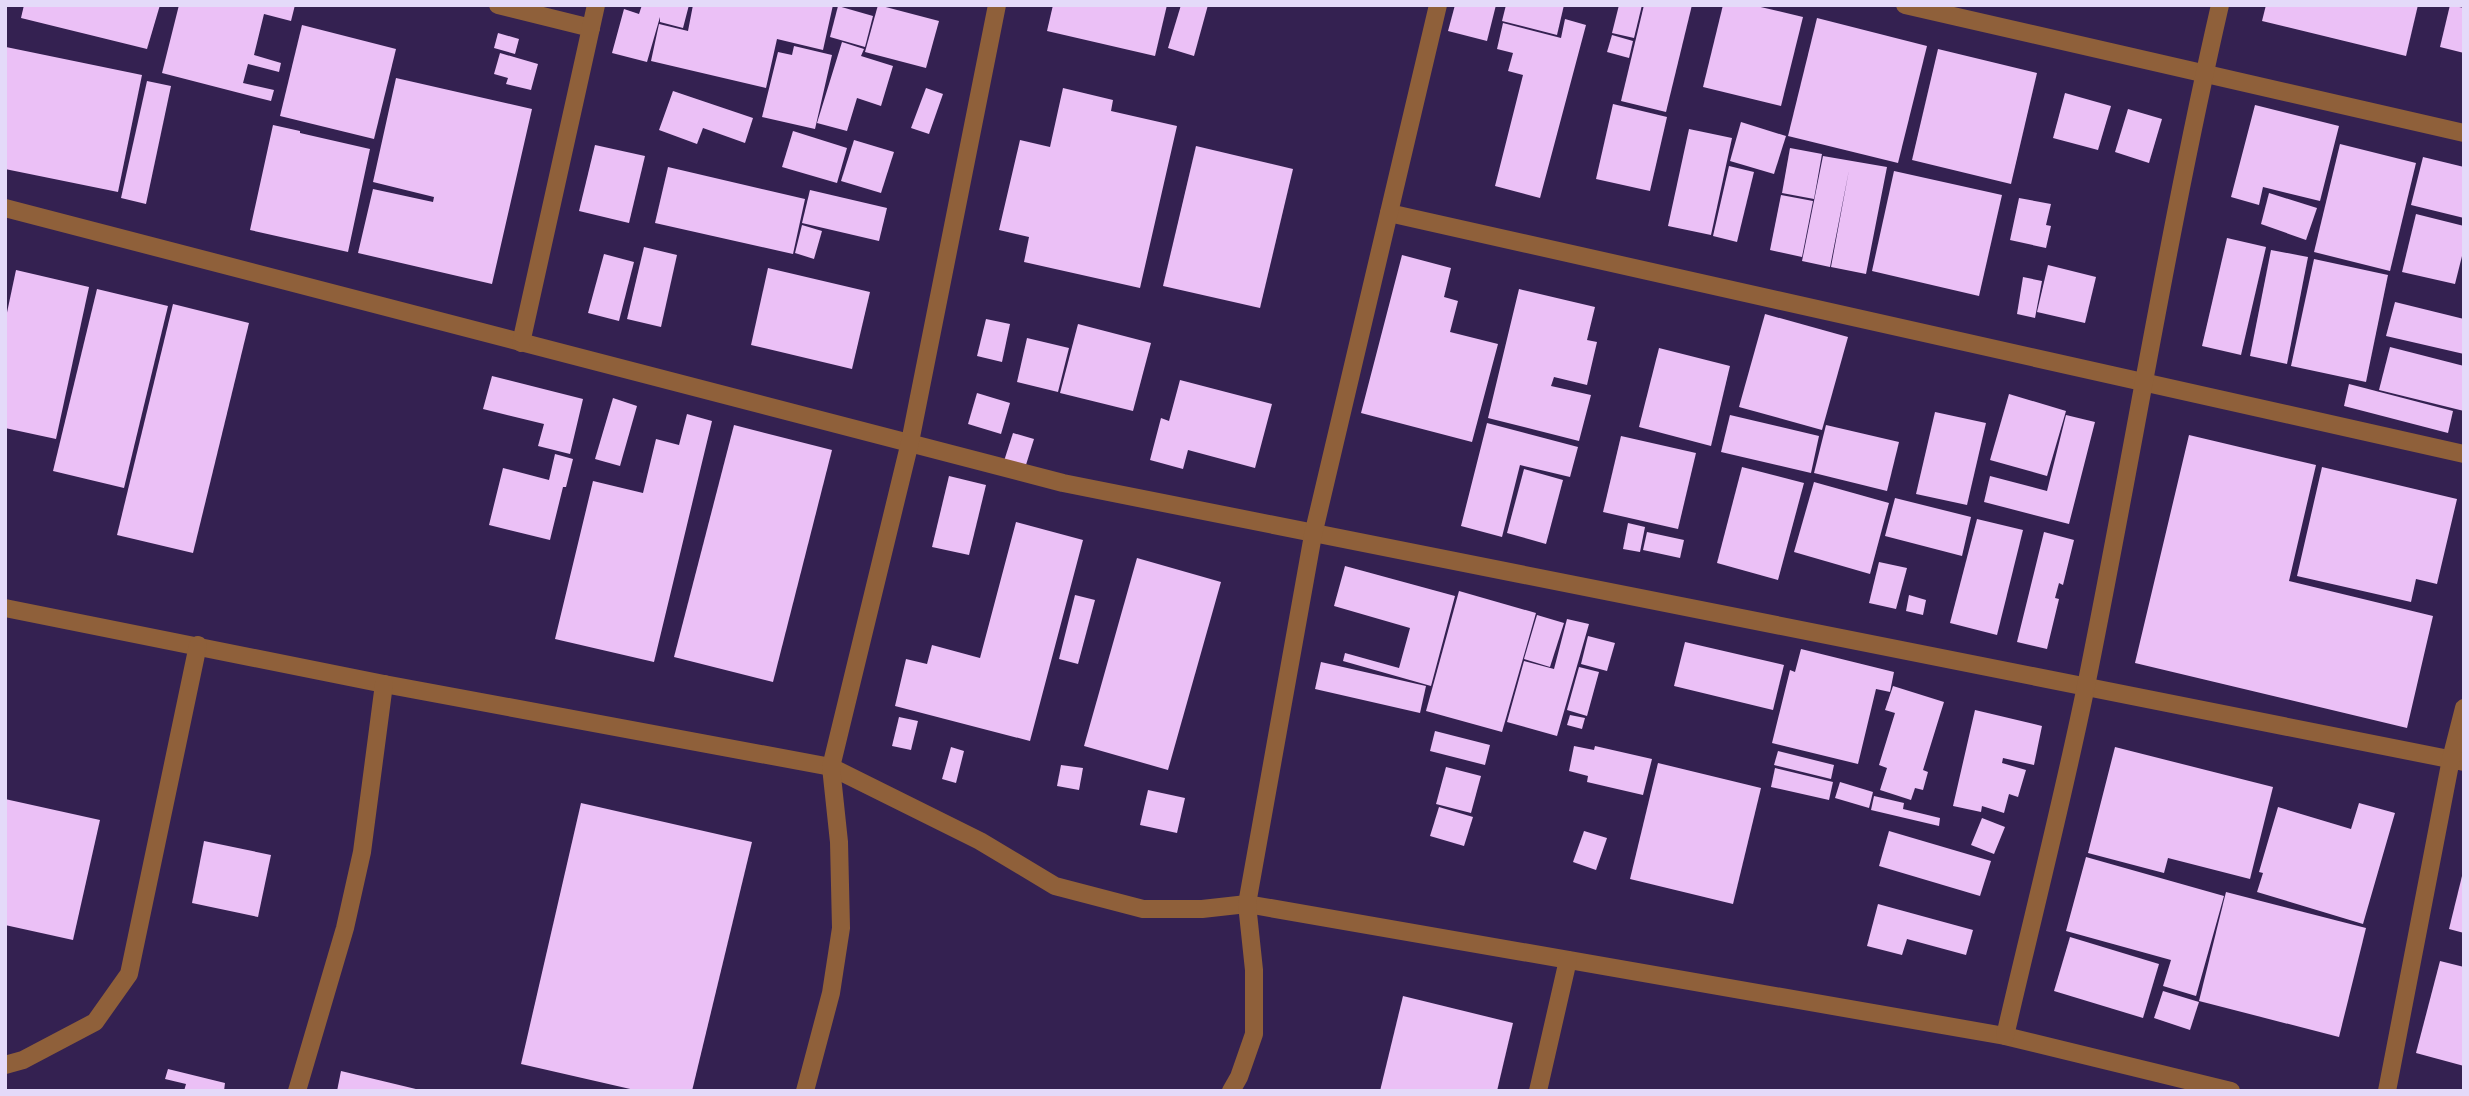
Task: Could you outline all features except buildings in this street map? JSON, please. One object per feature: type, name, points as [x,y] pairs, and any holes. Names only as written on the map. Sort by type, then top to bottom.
[{"type":"street","points":[[498,5],[591,28]]},
{"type":"street","points":[[522,343],[596,5]]},
{"type":"street","points":[[804,1091],[831,993],[841,928],[839,842],[831,767],[910,442],[997,5]]},
{"type":"street","points":[[1231,1091],[1240,1077],[1254,1034],[1254,970],[1247,904],[1313,535],[1437,5]]},
{"type":"street","points":[[1905,5],[2464,133]]},
{"type":"street","points":[[2005,1036],[2085,687],[2204,74],[2220,5]]},
{"type":"street","points":[[5,208],[1063,483],[1313,535],[2458,761]]},
{"type":"street","points":[[1389,213],[2464,454]]},
{"type":"street","points":[[5,608],[384,684],[831,767],[980,841],[1055,886],[1143,909],[1202,909],[1247,904],[2005,1036],[2231,1091]]},
{"type":"street","points":[[5,1065],[23,1060],[95,1022],[129,974],[198,645]]},
{"type":"street","points":[[297,1091],[345,928],[362,852],[384,684]]},
{"type":"street","points":[[2387,1091],[2458,761],[2464,708]]},
{"type":"street","points":[[1538,1091],[1567,960]]}]
